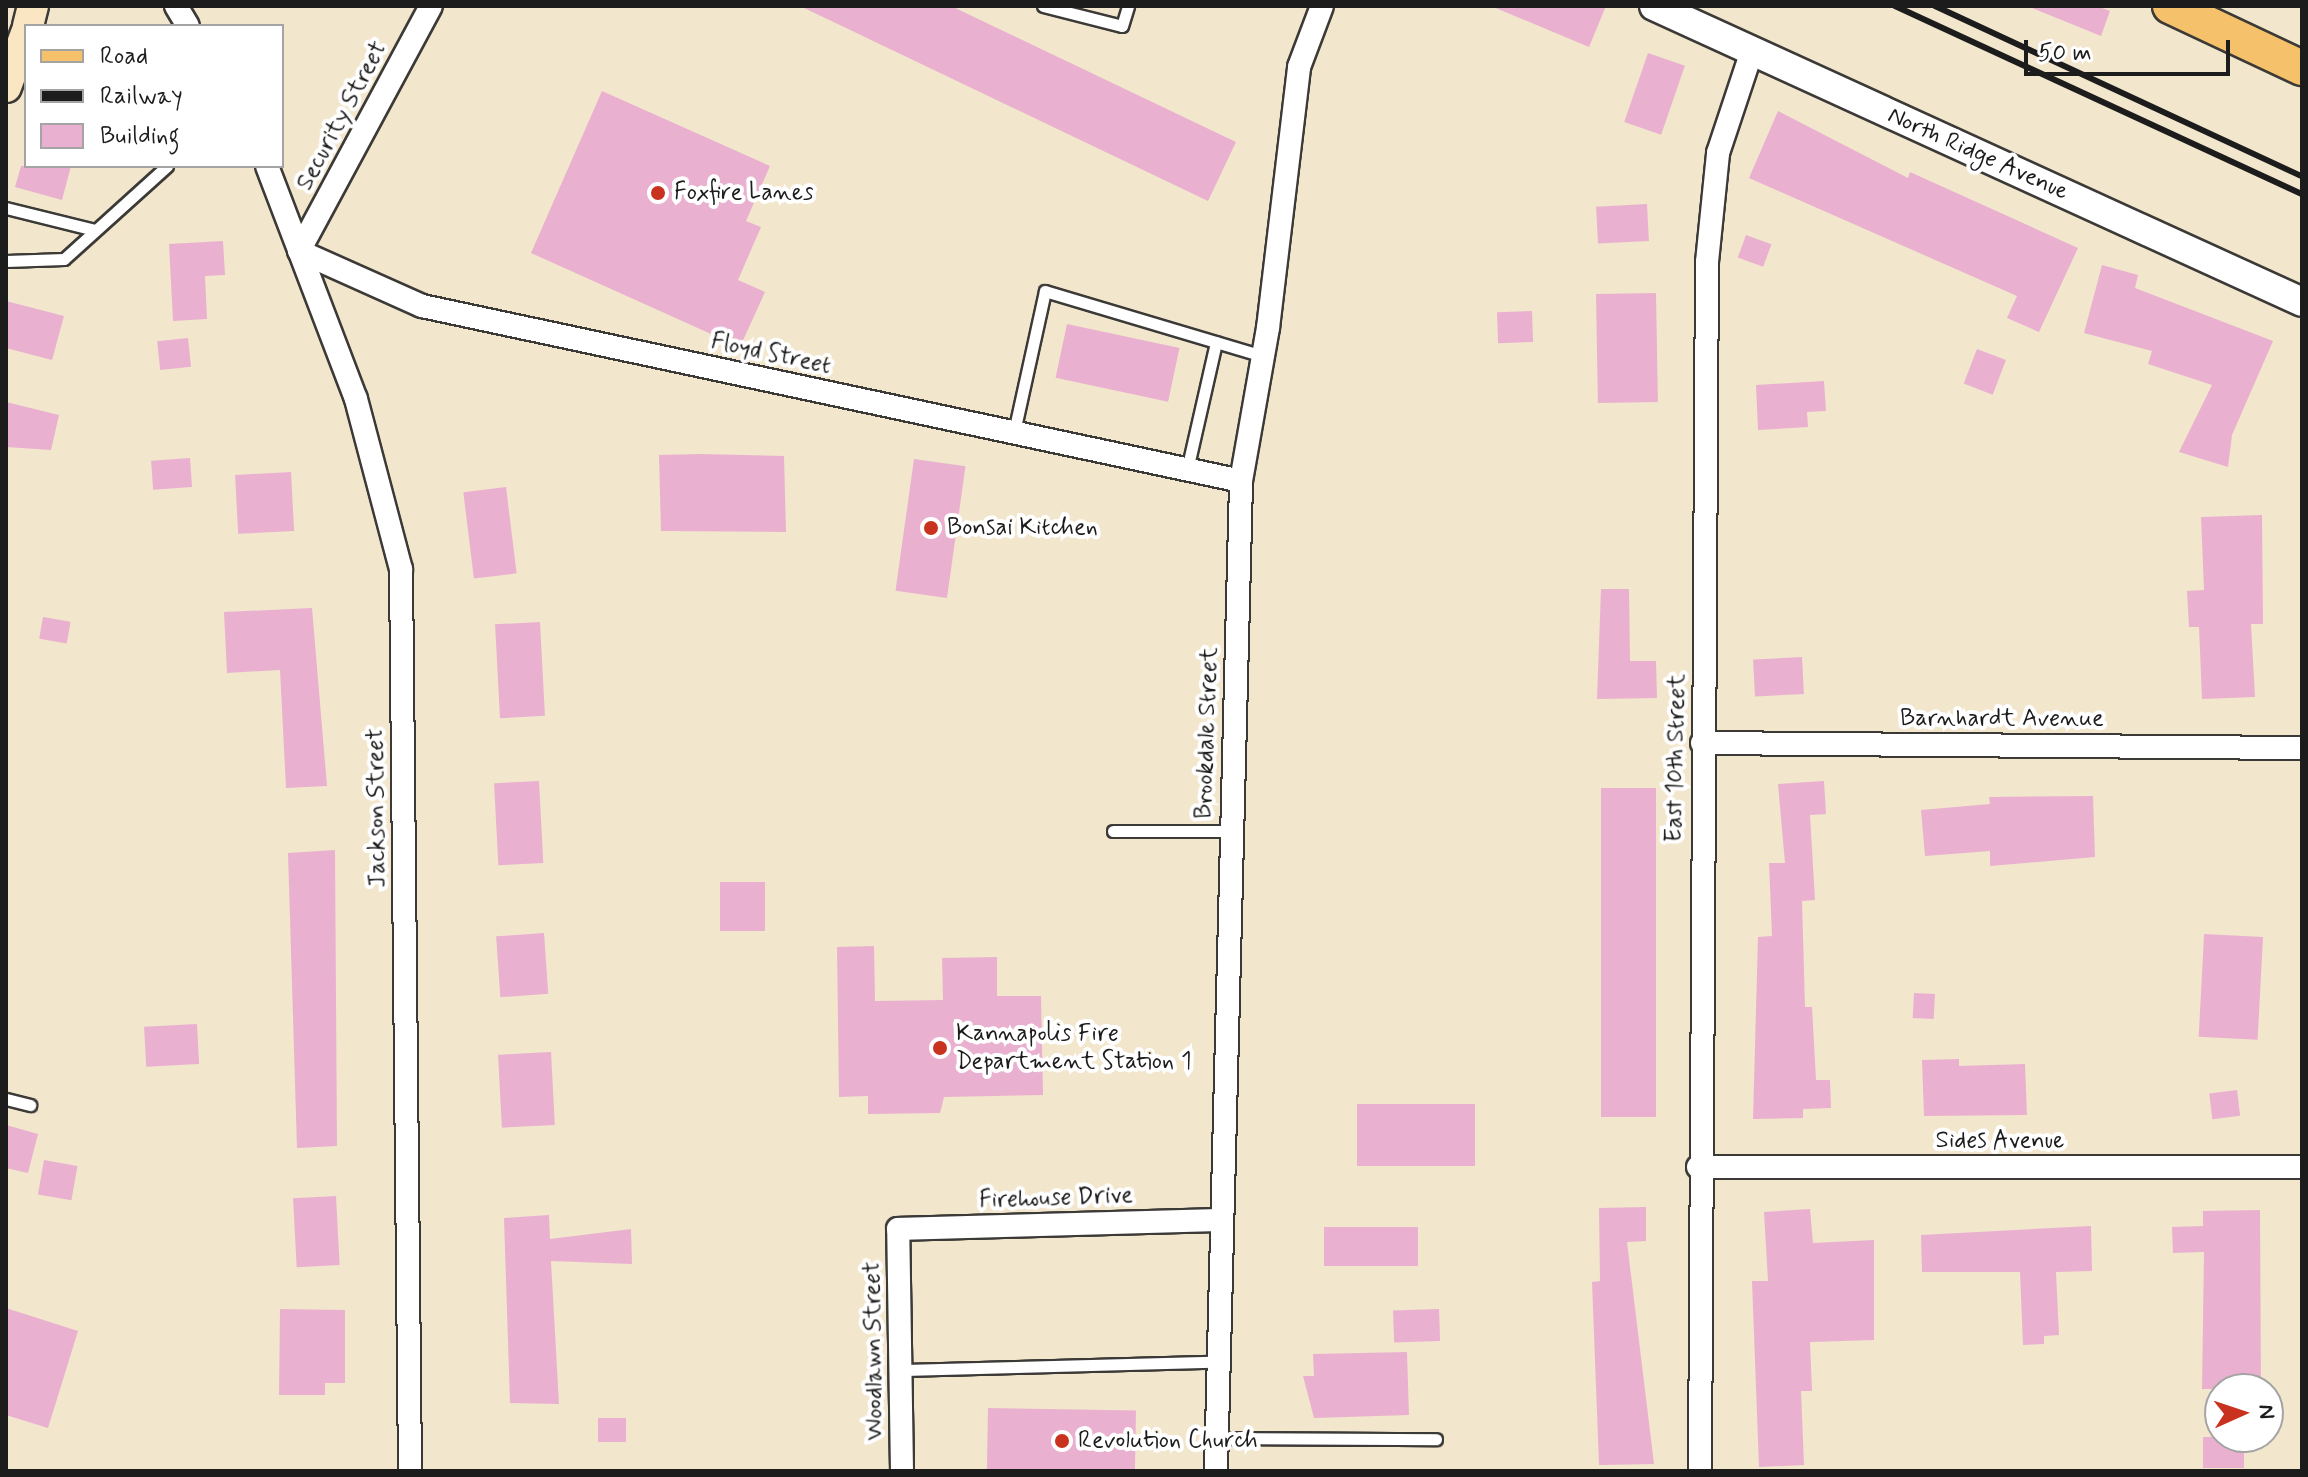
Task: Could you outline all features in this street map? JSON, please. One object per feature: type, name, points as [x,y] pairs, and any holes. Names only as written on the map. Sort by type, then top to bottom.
[{"type":"main road","points":[[2170,6],[2302,68]]},
{"type":"main road","points":[[6,87],[24,38]]},
{"type":"street","points":[[176,6],[187,24]]},
{"type":"street","name":"Security Street","points":[[299,251],[431,6]]},
{"type":"street","name":"Brookdale Street","points":[[1216,1471],[1217,1220],[1241,481],[1263,356],[1299,67],[1322,6]]},
{"type":"street","name":"North Ridge Avenue","points":[[1654,6],[2302,302]]},
{"type":"street","name":"East 10th Street","points":[[1700,1471],[1698,1167],[1707,262],[1718,153],[1752,51]]},
{"type":"street","name":"Jackson Street","points":[[268,168],[356,399],[401,569],[410,1471]]},
{"type":"street","name":"Floyd Street","points":[[299,251],[422,306],[1241,481]]},
{"type":"street","name":"Barnhardt Avenue","points":[[1702,743],[2302,748]]},
{"type":"street","name":"Sides Avenue","points":[[1698,1167],[2302,1167]]},
{"type":"street","name":"Firehouse Drive","points":[[898,1229],[1217,1220]]},
{"type":"street","name":"Woodlawn Street","points":[[898,1229],[902,1471]]},
{"type":"lane","points":[[1043,6],[1122,26],[1128,6]]},
{"type":"lane","points":[[6,261],[64,259],[165,168]]},
{"type":"lane","points":[[6,208],[95,230]]},
{"type":"lane","points":[[1014,432],[1045,291],[1263,356]]},
{"type":"lane","points":[[1187,470],[1216,342]]},
{"type":"lane","points":[[1113,831],[1230,831]]},
{"type":"lane","points":[[6,1099],[30,1105]]},
{"type":"lane","points":[[900,1370],[1216,1362]]},
{"type":"lane","points":[[1216,1438],[1436,1439]]},
{"type":"building","points":[[800,6],[951,6],[1236,142],[1208,201]]},
{"type":"building","points":[[1491,6],[1606,6],[1589,47]]},
{"type":"building","points":[[2027,6],[2097,6],[2110,11],[2101,36]]},
{"type":"building","points":[[1648,53],[1685,66],[1661,135],[1624,122]]},
{"type":"building","name":"Foxfire Lanes","points":[[602,91],[770,166],[746,221],[761,227],[738,280],[765,292],[740,347],[531,253]]},
{"type":"building","points":[[1778,111],[1908,178],[1910,172],[2078,248],[2039,332],[2007,318],[2017,296],[1749,178]]},
{"type":"building","points":[[21,166],[70,168],[62,200],[15,187]]},
{"type":"building","points":[[1647,204],[1649,241],[1598,244],[1596,207]]},
{"type":"building","points":[[1746,235],[1771,244],[1763,267],[1738,258]]},
{"type":"building","points":[[223,241],[225,275],[205,276],[207,319],[173,321],[169,244]]},
{"type":"building","points":[[2102,265],[2138,275],[2135,288],[2273,341],[2232,435],[2228,467],[2179,452],[2212,385],[2148,364],[2152,351],[2084,333]]},
{"type":"building","points":[[1656,293],[1658,402],[1598,403],[1596,294]]},
{"type":"building","points":[[6,301],[64,316],[52,360],[6,348]]},
{"type":"building","points":[[1532,311],[1533,342],[1498,343],[1497,312]]},
{"type":"building","points":[[1067,324],[1179,348],[1168,402],[1056,378]]},
{"type":"building","points":[[188,338],[191,367],[160,370],[157,341]]},
{"type":"building","points":[[1977,349],[2006,360],[1993,395],[1964,384]]},
{"type":"building","points":[[1824,381],[1826,411],[1807,412],[1808,427],[1758,430],[1756,385]]},
{"type":"building","points":[[6,402],[59,415],[51,450],[6,447]]},
{"type":"building","points":[[659,455],[784,456],[786,532],[661,531]]},
{"type":"building","points":[[190,458],[192,487],[153,490],[151,461]]},
{"type":"building","name":"Bonsai Kitchen","points":[[914,459],[965,466],[947,598],[895,591]]},
{"type":"building","points":[[291,472],[294,531],[238,534],[235,475]]},
{"type":"building","points":[[506,487],[517,573],[474,579],[463,492]]},
{"type":"building","points":[[2262,515],[2263,624],[2251,624],[2255,697],[2202,699],[2199,627],[2189,627],[2187,591],[2204,590],[2201,517]]},
{"type":"building","points":[[1601,589],[1629,589],[1630,661],[1656,661],[1657,698],[1597,699]]},
{"type":"building","points":[[312,608],[327,786],[286,788],[280,670],[227,673],[224,612]]},
{"type":"building","points":[[43,617],[71,622],[67,644],[39,639]]},
{"type":"building","points":[[540,622],[545,716],[500,718],[495,624]]},
{"type":"building","points":[[1802,657],[1804,694],[1755,697],[1753,660]]},
{"type":"building","points":[[539,781],[543,863],[498,865],[494,783]]},
{"type":"building","points":[[1824,781],[1826,814],[1810,815],[1815,900],[1802,901],[1805,1007],[1812,1007],[1816,1080],[1830,1080],[1831,1108],[1803,1109],[1803,1118],[1753,1119],[1758,937],[1772,936],[1769,863],[1785,863],[1778,784]]},
{"type":"building","points":[[1601,788],[1656,788],[1656,1117],[1601,1117]]},
{"type":"building","points":[[2093,796],[2095,857],[1990,866],[1990,851],[1925,856],[1921,810],[1990,804],[1989,797]]},
{"type":"building","points":[[335,850],[337,1146],[297,1148],[288,853]]},
{"type":"building","points":[[720,882],[765,882],[765,931],[720,931]]},
{"type":"building","points":[[544,933],[548,994],[500,997],[496,936]]},
{"type":"building","points":[[2204,934],[2263,937],[2258,1040],[2199,1037]]},
{"type":"building","name":"Kannapolis Fire Department Station 1","points":[[874,946],[875,1001],[943,1000],[942,958],[997,957],[997,996],[1041,996],[1043,1095],[944,1097],[940,1113],[868,1114],[868,1096],[839,1097],[837,947]]},
{"type":"building","points":[[1914,993],[1935,994],[1934,1019],[1913,1018]]},
{"type":"building","points":[[197,1024],[199,1064],[146,1067],[144,1027]]},
{"type":"building","points":[[551,1052],[555,1125],[502,1128],[498,1055]]},
{"type":"building","points":[[1959,1059],[1959,1066],[2025,1064],[2027,1115],[1924,1116],[1922,1060]]},
{"type":"building","points":[[2237,1090],[2240,1116],[2212,1119],[2209,1093]]},
{"type":"building","points":[[1357,1104],[1475,1104],[1475,1166],[1357,1166]]},
{"type":"building","points":[[6,1125],[38,1134],[28,1173],[6,1168]]},
{"type":"building","points":[[44,1160],[77,1166],[71,1200],[38,1194]]},
{"type":"building","points":[[336,1196],[340,1265],[297,1267],[293,1198]]},
{"type":"building","points":[[1646,1207],[1646,1241],[1627,1242],[1654,1464],[1599,1465],[1592,1282],[1600,1281],[1599,1208]]},
{"type":"building","points":[[1810,1209],[1813,1243],[1874,1240],[1874,1340],[1810,1342],[1812,1391],[1801,1391],[1804,1465],[1759,1467],[1752,1281],[1768,1281],[1764,1212]]},
{"type":"building","points":[[2260,1210],[2261,1373],[2204,1373],[2202,1389],[2204,1252],[2173,1253],[2172,1227],[2203,1226],[2203,1211]]},
{"type":"building","points":[[549,1215],[550,1239],[631,1229],[632,1264],[551,1261],[559,1404],[510,1403],[504,1218]]},
{"type":"building","points":[[2091,1226],[2092,1271],[2056,1272],[2059,1335],[2044,1336],[2044,1344],[2023,1345],[2020,1272],[1922,1272],[1921,1235]]},
{"type":"building","points":[[1324,1227],[1418,1227],[1418,1266],[1324,1266]]},
{"type":"building","points":[[6,1308],[78,1331],[48,1428],[6,1415]]},
{"type":"building","points":[[280,1309],[345,1310],[345,1383],[325,1383],[325,1395],[279,1395]]},
{"type":"building","points":[[1439,1309],[1440,1341],[1394,1343],[1393,1311]]},
{"type":"building","points":[[1407,1352],[1409,1415],[1314,1418],[1303,1376],[1314,1376],[1313,1354]]},
{"type":"building","name":"Revolution Church","points":[[988,1408],[1136,1411],[1135,1471],[987,1471]]},
{"type":"building","points":[[598,1418],[626,1418],[626,1442],[598,1442]]},
{"type":"building","points":[[2203,1437],[2204,1453],[2244,1453],[2244,1468],[2203,1468]]},
{"type":"railway","points":[[1895,6],[2302,194]]},
{"type":"railway","points":[[1935,6],[2302,176]]},
{"type":"place","name":"Foxfire Lanes","points":[[658,193]]},
{"type":"place","name":"Bonsai Kitchen","points":[[931,528]]},
{"type":"place","name":"Kannapolis Fire Department Station 1","points":[[940,1048]]},
{"type":"place","name":"Revolution Church","points":[[1062,1441]]}]
